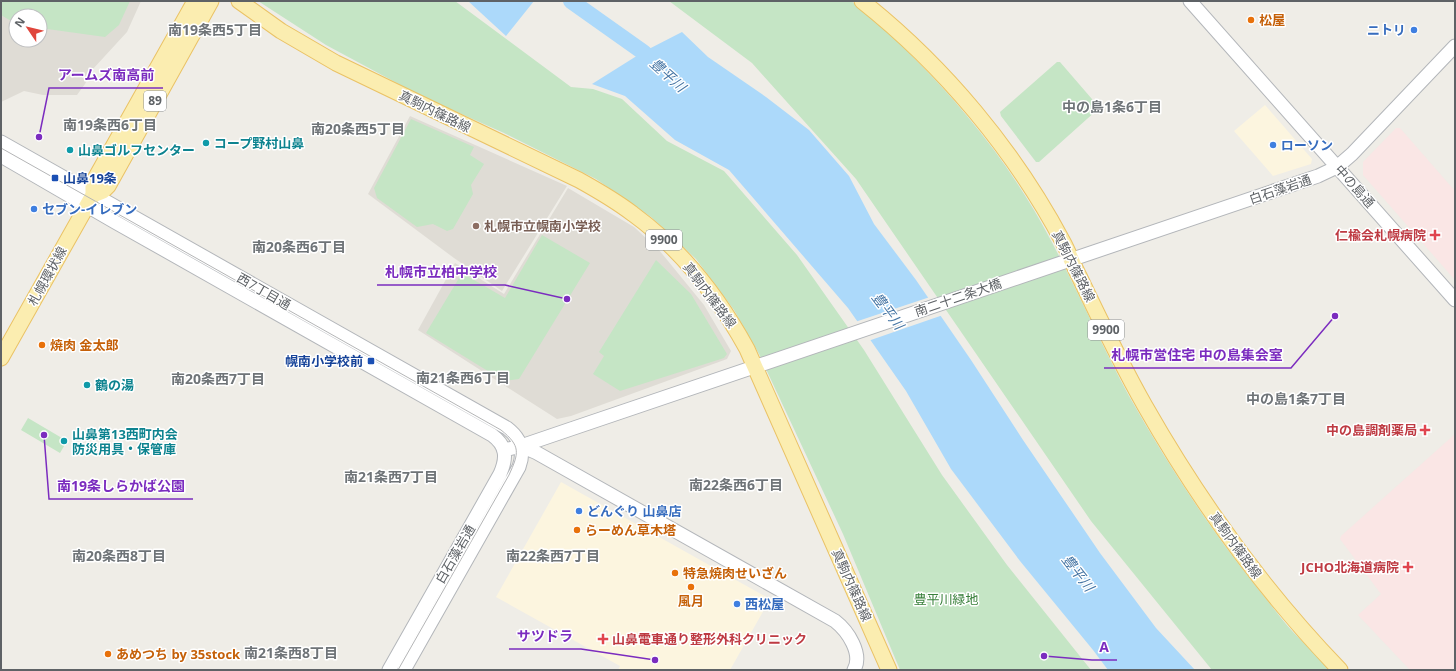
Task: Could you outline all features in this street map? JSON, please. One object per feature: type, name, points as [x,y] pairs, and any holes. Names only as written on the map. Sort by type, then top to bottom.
[{"type":"main road","name":"札幌環状線","points":[[1,358],[90,200],[95,179],[195,1]]},
{"type":"main road","name":"札幌環状線","points":[[90,200],[103,192],[108,186],[211,1]]},
{"type":"main road","name":"真駒内篠路線","points":[[239,1],[281,31],[336,63],[579,180],[608,197],[634,215],[662,238],[698,276],[727,315],[747,349],[759,365],[890,670]]},
{"type":"main road","name":"真駒内篠路線","points":[[862,1],[918,50],[948,80],[982,121],[1029,184],[1057,232],[1066,260],[1165,441],[1225,531],[1265,585],[1340,670]]},
{"type":"street","name":"中の島通","points":[[1190,1],[1455,300]]},
{"type":"street","name":"白石藻岩通","points":[[1066,260],[1318,176],[1337,167],[1352,154],[1455,46]]},
{"type":"street","name":"西7丁目通","points":[[1,142],[90,200],[492,435],[500,441],[504,450]]},
{"type":"street","name":"西7丁目通","points":[[1,156],[90,200],[507,428],[514,433],[521,446]]},
{"type":"street","name":"南二十二条大橋","points":[[759,365],[1066,260]]},
{"type":"street","points":[[504,450],[521,446],[759,365]]},
{"type":"street","points":[[521,446],[537,453],[835,621],[845,630],[853,644],[857,662],[854,670]]},
{"type":"street","name":"白石藻岩通","points":[[404,670],[519,467],[522,460],[521,446]]},
{"type":"street","name":"白石藻岩通","points":[[389,670],[500,474],[504,466],[504,450]]},
{"type":"shaded area","points":[[1,1],[141,1],[127,32],[93,69],[77,95],[43,95],[24,91],[1,102]]},
{"type":"shaded area","name":"ローソン","points":[[1265,105],[1312,159],[1311,164],[1273,176],[1234,131]]},
{"type":"shaded area","name":"札幌市立幌南小学校","points":[[410,116],[567,186],[502,291],[454,258],[368,194]]},
{"type":"shaded area","name":"仁楡会札幌病院","points":[[1396,128],[1400,128],[1455,191],[1455,280],[1363,175],[1363,162]]},
{"type":"shaded area","points":[[568,188],[634,227],[659,250],[704,305],[731,351],[727,359],[571,416],[557,419],[418,330],[455,263],[504,294]]},
{"type":"shaded area","name":"JCHO北海道病院","points":[[1455,434],[1455,670],[1410,670],[1358,615],[1381,594],[1340,539],[1341,536]]},
{"type":"shaded area","points":[[561,482],[770,599],[730,670],[618,670],[620,666],[496,597]]},
{"type":"green space","points":[[1,1],[130,1],[119,25],[105,37],[48,29],[48,8],[8,8],[8,19],[1,15]]},
{"type":"green space","name":"豊平川緑地","points":[[258,1],[455,1],[571,87],[593,89],[622,99],[667,141],[724,171],[797,255],[864,350],[942,475],[1007,565],[1091,670],[900,670],[843,534],[759,354],[734,310],[696,259],[651,217],[596,179],[504,133],[421,96],[326,45]]},
{"type":"green space","points":[[669,1],[851,1],[882,26],[961,109],[1007,168],[1047,233],[1129,396],[1171,467],[1234,558],[1287,626],[1332,670],[1212,670],[1091,521],[856,179],[752,63]]},
{"type":"green space","points":[[1057,62],[1060,62],[1098,106],[1097,110],[1039,162],[1036,162],[1001,116],[1000,112]]},
{"type":"green space","points":[[411,119],[474,147],[470,155],[484,164],[471,185],[473,194],[453,229],[447,231],[433,224],[417,227],[377,198],[374,188]]},
{"type":"green space","points":[[542,235],[590,263],[519,379],[504,381],[426,333],[462,273],[505,298]]},
{"type":"green space","points":[[656,260],[691,294],[727,354],[724,358],[620,391],[593,374],[604,356],[599,352]]},
{"type":"green space","points":[[28,418],[67,441],[60,453],[21,430]]},
{"type":"water","points":[[468,1],[534,1],[506,36]]},
{"type":"water","points":[[682,32],[708,57],[766,97],[809,130],[849,176],[874,224],[916,280],[971,360],[1023,440],[1100,553],[1156,628],[1195,670],[1108,670],[1020,561],[951,469],[906,391],[848,308],[729,170],[675,140],[625,96],[592,84],[643,52]]},
{"type":"pier","points":[[930,297],[943,315],[868,341],[855,322]]},
{"type":"waterway","name":"豊平川","points":[[571,1],[643,52],[659,66]]},
{"type":"tram line","points":[[1,148],[501,430],[512,441],[515,445],[516,455],[509,475],[398,670]]},
{"type":"place","name":"松屋","points":[[1251,20]]},
{"type":"place","name":"ニトリ","points":[[1414,30]]},
{"type":"place","name":"アームズ南高前","points":[[39,137]]},
{"type":"place","name":"コープ野村山鼻","points":[[206,143]]},
{"type":"place","name":"ローソン","points":[[1273,145]]},
{"type":"place","name":"山鼻ゴルフセンター","points":[[70,150]]},
{"type":"place","name":"山鼻19条","points":[[55,178]]},
{"type":"place","name":"セブン-イレブン","points":[[34,209]]},
{"type":"place","name":"札幌市立幌南小学校","points":[[476,226]]},
{"type":"place","name":"仁楡会札幌病院","points":[[1435,235]]},
{"type":"place","name":"札幌市立柏中学校","points":[[567,299]]},
{"type":"place","name":"札幌市営住宅 中の島集会室","points":[[1335,316]]},
{"type":"place","name":"焼肉 金太郎","points":[[42,345]]},
{"type":"place","name":"幌南小学校前","points":[[371,361]]},
{"type":"place","name":"鶴の湯","points":[[87,385]]},
{"type":"place","name":"中の島調剤薬局","points":[[1425,430]]},
{"type":"place","name":"南19条しらかば公園","points":[[44,435]]},
{"type":"place","name":"山鼻第13西町内会 防災用具・保管庫","points":[[64,441]]},
{"type":"place","name":"どんぐり 山鼻店","points":[[579,511]]},
{"type":"place","name":"らーめん草木塔","points":[[577,530]]},
{"type":"place","name":"JCHO北海道病院","points":[[1408,567]]},
{"type":"place","name":"特急焼肉せいざん","points":[[675,573]]},
{"type":"place","name":"風月","points":[[691,587]]},
{"type":"place","name":"西松屋","points":[[737,604]]},
{"type":"place","name":"山鼻電車通り整形外科クリニック","points":[[603,639]]},
{"type":"place","name":"あめつち by 35stock","points":[[108,654]]},
{"type":"place","name":"A","points":[[1044,656]]},
{"type":"place","name":"サツドラ","points":[[655,660]]},
{"type":"district","name":"南19条西5丁目","points":[[215,30]]},
{"type":"district","name":"中の島1条6丁目","points":[[1112,107]]},
{"type":"district","name":"南19条西6丁目","points":[[110,125]]},
{"type":"district","name":"南20条西5丁目","points":[[358,129]]},
{"type":"district","name":"南20条西6丁目","points":[[299,247]]},
{"type":"district","name":"南21条西6丁目","points":[[463,378]]},
{"type":"district","name":"南20条西7丁目","points":[[218,379]]},
{"type":"district","name":"中の島1条7丁目","points":[[1296,399]]},
{"type":"district","name":"南21条西7丁目","points":[[391,477]]},
{"type":"district","name":"南22条西6丁目","points":[[736,485]]},
{"type":"district","name":"南20条西8丁目","points":[[119,556]]},
{"type":"district","name":"南22条西7丁目","points":[[553,556]]},
{"type":"district","name":"南21条西8丁目","points":[[291,653]]}]
